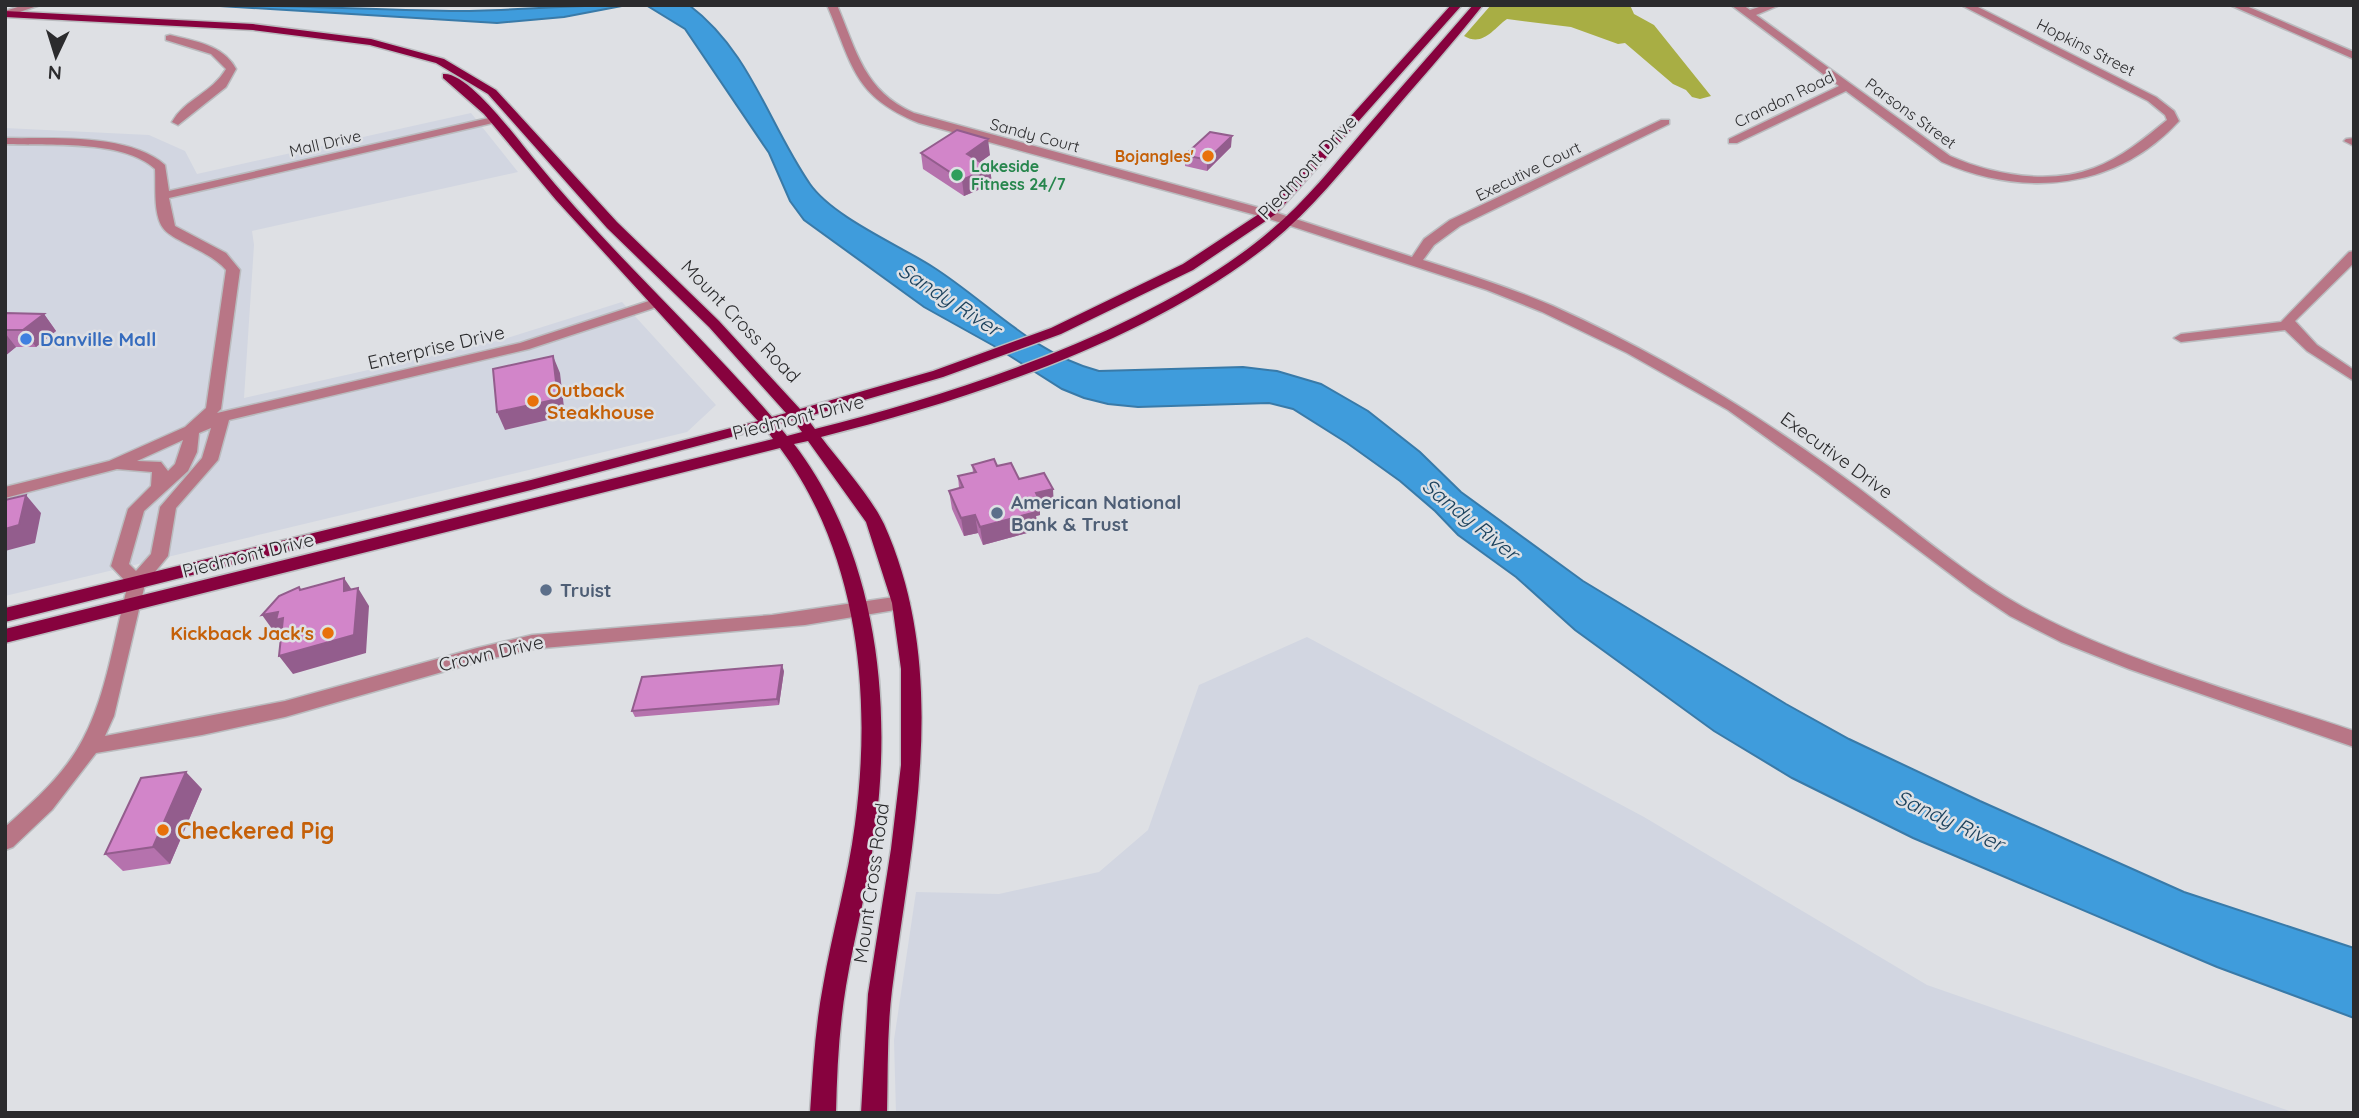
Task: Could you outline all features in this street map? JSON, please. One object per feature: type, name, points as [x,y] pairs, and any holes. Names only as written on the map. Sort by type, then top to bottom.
[{"type":"main road","name":"Piedmont Drive","points":[[5,615],[531,485],[797,415],[938,374],[1025,343],[1188,268],[1267,214],[1457,5]]},
{"type":"main road","name":"Piedmont Drive","points":[[5,636],[891,415],[1068,350],[1153,310],[1234,264],[1263,244],[1337,170],[1478,5]]},
{"type":"main road","name":"Mount Cross Road","points":[[5,14],[49,10],[299,32],[371,43],[440,61],[492,92],[612,225],[714,324],[797,415],[874,521],[901,603],[911,669],[914,728],[902,849],[880,994],[874,1113]]},
{"type":"main road","name":"Mount Cross Road","points":[[5,21],[171,28],[288,39],[371,51],[418,63],[452,78],[480,104],[782,442],[810,481],[831,522],[860,611],[871,705],[872,763],[866,825],[833,989],[823,1113]]},
{"type":"street","points":[[5,14],[35,5]]},
{"type":"street","name":"Sandy Court","points":[[832,5],[867,85],[881,99],[905,114],[1286,221]]},
{"type":"street","name":"Parsons Street","points":[[1736,5],[1946,159],[1969,169],[1996,175],[2050,178],[2087,174],[2108,165],[2163,129]]},
{"type":"street","points":[[1749,14],[1775,5]]},
{"type":"street","name":"Hopkins Street","points":[[1966,5],[2152,99],[2172,117],[2173,121],[2163,129]]},
{"type":"street","points":[[2235,5],[2354,56]]},
{"type":"street","points":[[170,38],[218,54],[228,61],[231,69],[222,85],[178,122]]},
{"type":"street","name":"Crandon Road","points":[[1733,141],[1848,86]]},
{"type":"street","name":"Mall Drive","points":[[163,196],[494,120]]},
{"type":"street","name":"Executive Court","points":[[1415,263],[1429,242],[1455,223],[1665,122]]},
{"type":"street","points":[[5,141],[107,147],[135,152],[159,166],[165,219],[170,229],[221,256],[233,270],[210,460],[168,507],[159,556],[137,582],[104,716],[90,746],[45,804],[5,841]]},
{"type":"street","name":"Executive Drive","points":[[1286,221],[1492,287],[1547,309],[1632,350],[1733,407],[1826,472],[1979,587],[2016,611],[2068,637],[2136,664],[2354,738]]},
{"type":"street","points":[[2354,255],[2288,320],[2288,326],[2312,348],[2354,377]]},
{"type":"street","name":"Enterprise Drive","points":[[99,470],[132,458],[192,429],[217,413],[524,346],[655,303]]},
{"type":"street","points":[[2181,338],[2288,326]]},
{"type":"street","points":[[137,582],[120,566],[133,515],[159,485],[182,467],[187,459],[192,429]]},
{"type":"street","points":[[5,493],[99,470],[152,465],[160,471],[159,485]]},
{"type":"street","name":"Crown Drive","points":[[90,746],[253,717],[372,686],[455,659],[536,641],[584,635],[726,626],[860,611],[901,603]]},
{"type":"shaded area","name":"Danville Mall","points":[[471,113],[518,172],[252,231],[254,245],[244,398],[501,340],[622,302],[716,405],[687,432],[5,596],[5,128],[149,135],[185,151],[197,174]]},
{"type":"shaded area","points":[[1307,637],[1644,817],[1927,985],[2295,1113],[896,1113],[894,1040],[916,892],[999,894],[1099,872],[1148,830],[1199,685]]},
{"type":"green space","points":[[1491,5],[1630,5],[1634,14],[1654,25],[1711,96],[1700,99],[1692,97],[1625,43],[1618,44],[1571,27],[1507,19],[1482,38],[1471,39],[1464,36]]},
{"type":"water","points":[[204,5],[451,11],[627,5],[564,17],[497,23]]},
{"type":"water","name":"Sandy River","points":[[646,5],[689,5],[710,24],[743,66],[795,161],[820,196],[867,230],[933,267],[1032,340],[1075,363],[1099,371],[1243,367],[1277,371],[1321,384],[1368,411],[1420,452],[1461,492],[1583,581],[1849,739],[2184,892],[2354,948],[2354,1018],[2217,967],[1913,838],[1792,778],[1714,731],[1575,630],[1516,577],[1458,535],[1400,481],[1293,409],[1269,403],[1138,407],[1108,404],[1062,389],[994,346],[924,307],[804,220],[790,201],[769,153],[685,29]]},
{"type":"building","points":[[957,130],[988,139],[967,154],[990,168],[962,180],[921,153]]},
{"type":"building","points":[[1210,132],[1232,136],[1207,160],[1185,155]]},
{"type":"building","points":[[5,313],[44,314],[23,330],[5,330]]},
{"type":"building","points":[[553,356],[558,399],[497,412],[493,369]]},
{"type":"building","points":[[994,459],[997,466],[1011,463],[1019,479],[1044,473],[1053,489],[1036,493],[1038,497],[1029,499],[1036,512],[980,527],[975,515],[961,518],[949,491],[963,487],[958,476],[976,472],[972,465]]},
{"type":"building","points":[[26,495],[19,525],[5,529],[5,500]]},
{"type":"building","points":[[344,578],[344,591],[358,588],[354,635],[279,656],[283,618],[276,620],[278,612],[262,615],[279,596],[299,587],[300,590]]},
{"type":"building","points":[[782,665],[777,699],[632,711],[642,677]]},
{"type":"building","points":[[186,772],[153,847],[105,854],[141,778]]},
{"type":"place","name":"Bojangles'","points":[[1208,156]]},
{"type":"place","name":"Lakeside Fitness 24/7","points":[[957,175]]},
{"type":"place","name":"Danville Mall","points":[[26,339]]},
{"type":"place","name":"Outback Steakhouse","points":[[533,401]]},
{"type":"place","name":"American National Bank & Trust","points":[[997,513]]},
{"type":"place","name":"Truist","points":[[546,590]]},
{"type":"place","name":"Kickback Jack's","points":[[328,633]]},
{"type":"place","name":"Checkered Pig","points":[[163,830]]}]
